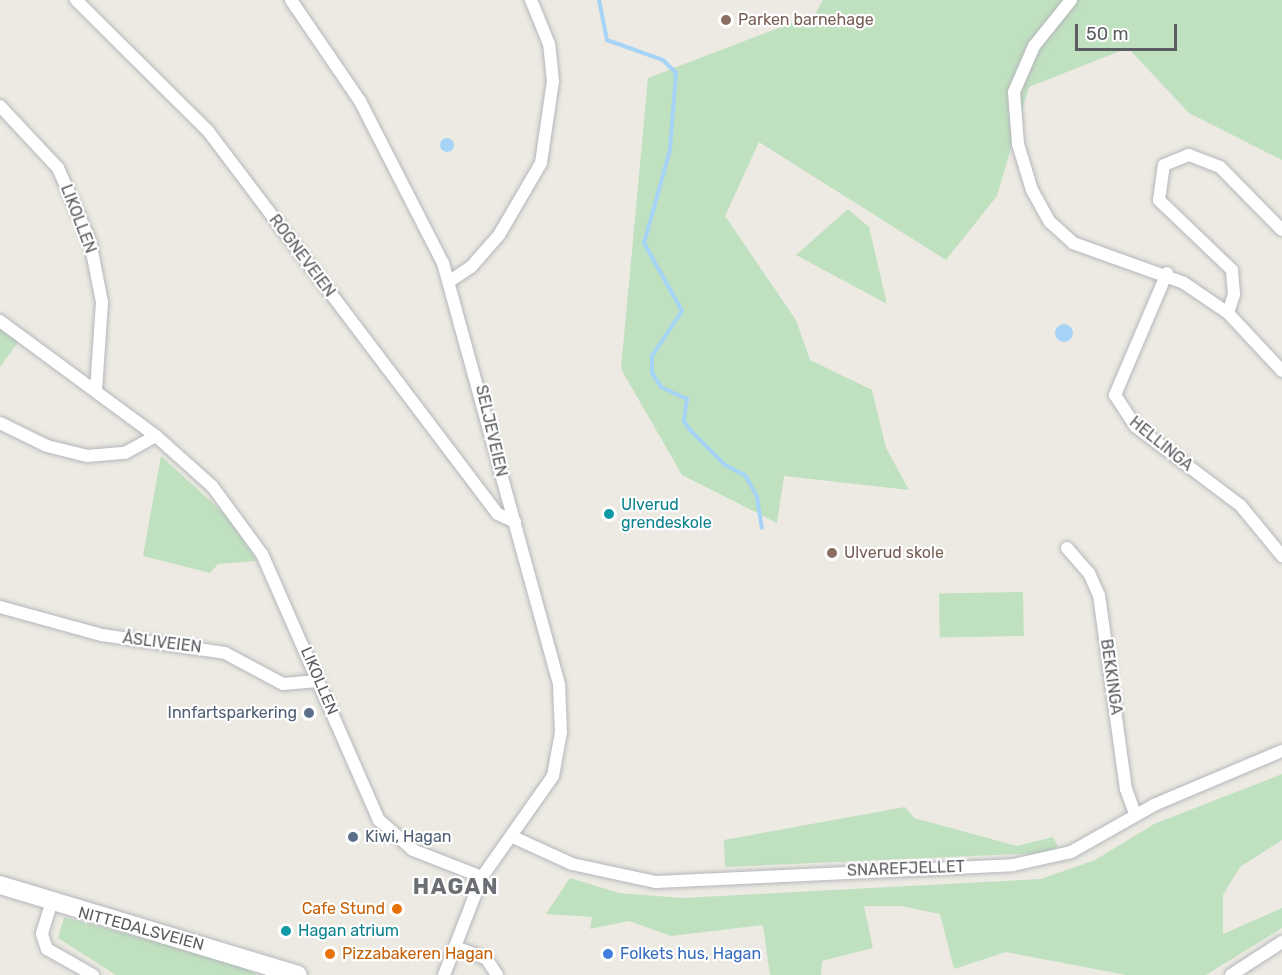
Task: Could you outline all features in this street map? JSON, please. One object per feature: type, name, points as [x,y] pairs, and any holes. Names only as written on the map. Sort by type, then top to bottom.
[{"type":"main road","name":"NITTEDALSVEIEN","points":[[0,885],[51,904],[291,973]]},
{"type":"street","name":"ROGNEVEIEN","points":[[76,0],[208,131],[498,514],[515,522]]},
{"type":"street","name":"SELJEVEIEN","points":[[291,0],[360,101],[450,281],[552,651],[562,717],[553,776],[513,837],[482,877]]},
{"type":"street","points":[[450,281],[471,267],[499,235],[541,163],[553,81],[549,45],[531,0]]},
{"type":"street","points":[[1071,0],[1034,46],[1014,92],[1018,144],[1032,190],[1050,222],[1073,243],[1167,273],[1228,312],[1282,371]]},
{"type":"street","name":"LIKOLLEN","points":[[0,106],[58,168],[90,241],[102,302],[96,390]]},
{"type":"street","points":[[1228,312],[1234,294],[1232,270],[1159,200],[1164,165],[1189,155],[1220,167],[1282,230]]},
{"type":"street","name":"HELLINGA","points":[[1167,273],[1115,395],[1135,426],[1241,506],[1282,556]]},
{"type":"street","name":"LIKOLLEN","points":[[0,321],[156,436],[212,486],[247,530],[318,681],[379,820],[413,850],[482,877]]},
{"type":"street","points":[[0,423],[47,446],[87,456],[125,453],[156,436]]},
{"type":"street","name":"BEKKINGA","points":[[1068,548],[1089,573],[1100,596],[1124,776],[1135,814]]},
{"type":"street","name":"ÅSLIVEIEN","points":[[0,607],[102,635],[225,653],[283,684],[318,681]]},
{"type":"street","name":"SNAREFJELLET","points":[[513,837],[585,868],[635,879],[689,882],[1032,862],[1092,843],[1135,814],[1282,751]]},
{"type":"street","points":[[444,975],[482,877]]},
{"type":"street","points":[[51,904],[44,944],[58,959],[93,975]]},
{"type":"street","points":[[1231,975],[1282,942]]},
{"type":"street","points":[[455,947],[486,958],[497,975]]},
{"type":"green space","points":[[823,0],[1282,0],[1282,160],[1189,113],[1128,48],[1029,87],[997,196],[946,260],[759,142],[725,216],[796,320],[810,360],[872,390],[886,448],[909,490],[784,476],[777,523],[682,475],[621,369],[648,78],[815,14]]},
{"type":"green space","points":[[848,209],[869,227],[887,304],[796,255]]},
{"type":"green space","points":[[0,322],[21,338],[0,367]]},
{"type":"green space","points":[[161,456],[229,518],[257,561],[218,564],[210,573],[143,556]]},
{"type":"green space","points":[[1023,592],[1024,636],[940,637],[939,593]]},
{"type":"green space","points":[[1282,774],[1282,840],[1240,867],[1223,895],[1223,934],[1282,908],[1282,928],[1206,975],[1126,975],[1006,952],[954,969],[940,914],[901,906],[864,906],[873,948],[822,961],[821,975],[770,975],[763,925],[671,936],[629,921],[590,929],[592,917],[546,914],[570,878],[619,893],[682,898],[1041,879],[1095,860],[1154,824]]},
{"type":"green space","points":[[905,807],[914,818],[1017,846],[1053,837],[1058,847],[1043,853],[725,867],[724,840]]},
{"type":"green space","points":[[64,917],[230,962],[258,975],[116,975],[58,938]]},
{"type":"water","points":[[447,138],[452,140],[454,145],[452,150],[447,152],[442,150],[440,145],[442,140]]},
{"type":"water","points":[[1064,324],[1070,327],[1073,333],[1070,339],[1064,342],[1058,339],[1055,333],[1058,327]]},
{"type":"waterway","points":[[599,0],[607,40],[663,60],[676,73],[670,150],[644,243],[682,311],[652,356],[652,373],[661,387],[687,399],[684,421],[689,429],[725,465],[745,475],[757,497],[762,528]]},
{"type":"place","name":"Parken barnehage","points":[[726,20]]},
{"type":"place","name":"Ulverud grendeskole","points":[[609,514]]},
{"type":"place","name":"Ulverud skole","points":[[832,553]]},
{"type":"place","name":"Innfartsparkering","points":[[309,713]]},
{"type":"place","name":"Kiwi, Hagan","points":[[353,837]]},
{"type":"place","name":"Cafe Stund","points":[[397,909]]},
{"type":"place","name":"Hagan atrium","points":[[286,931]]},
{"type":"place","name":"Pizzabakeren Hagan","points":[[330,954]]},
{"type":"place","name":"Folkets hus, Hagan","points":[[608,954]]},
{"type":"district","name":"HAGAN","points":[[456,887]]}]
